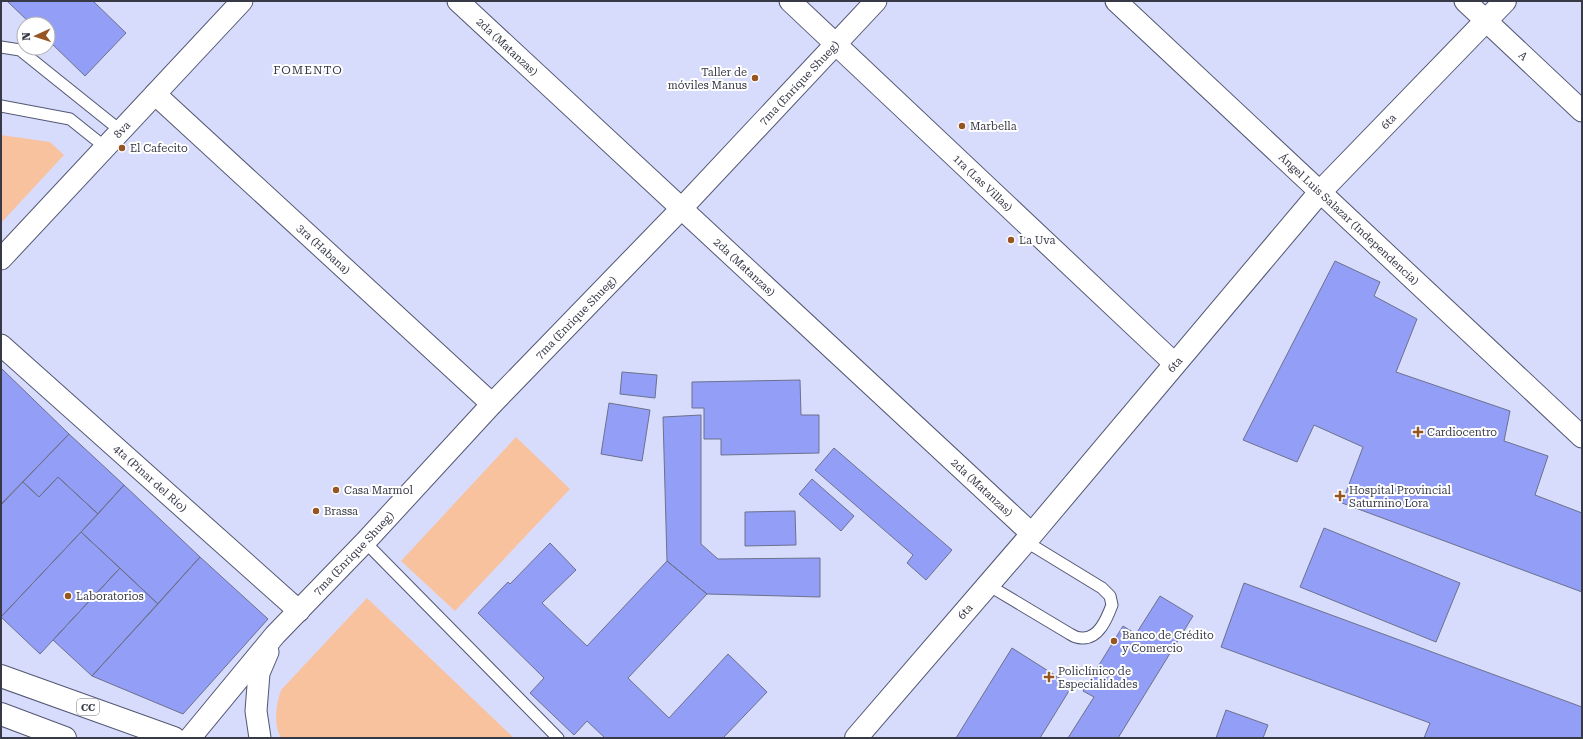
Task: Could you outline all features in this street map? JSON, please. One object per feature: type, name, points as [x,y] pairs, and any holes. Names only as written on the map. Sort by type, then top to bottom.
[{"type":"street","name":"8va","points":[[1,259],[242,1]]},
{"type":"street","name":"2da (Matanzas)","points":[[458,1],[681,208],[1028,538]]},
{"type":"street","name":"1ra (Las Villas)","points":[[790,1],[1175,364]]},
{"type":"street","name":"7ma (Enrique Shueg)","points":[[190,738],[275,635],[365,542],[492,404],[681,208],[876,1]]},
{"type":"street","name":"Ángel Luis Salazar (Independencia)","points":[[1116,1],[1582,437]]},
{"type":"street","name":"A","points":[[1465,1],[1582,111]]},
{"type":"street","name":"6ta","points":[[856,738],[1028,538],[1320,192],[1505,1]]},
{"type":"street","name":"3ra (Habana)","points":[[155,94],[492,404]]},
{"type":"street","name":"4ta (Pinar del Río)","points":[[1,345],[299,611]]},
{"type":"street","name":"7ma (Enrique Shueg)","points":[[260,738],[256,711],[259,673],[275,635]]},
{"type":"street","name":"CC","points":[[1,676],[174,738]]},
{"type":"street","points":[[1,714],[65,738]]},
{"type":"lane","points":[[1,47],[20,50],[121,131]]},
{"type":"lane","points":[[1,106],[70,119],[105,147]]},
{"type":"lane","points":[[988,585],[1070,634],[1082,638],[1091,636],[1098,632],[1112,605],[1110,596],[1102,588],[1028,538]]},
{"type":"lane","points":[[365,542],[558,738]]},
{"type":"shaded area","points":[[1,135],[50,142],[64,155],[1,223]]},
{"type":"shaded area","points":[[516,437],[570,489],[455,611],[401,561]]},
{"type":"shaded area","points":[[367,598],[514,738],[281,738],[278,733],[276,714],[281,690]]},
{"type":"building","points":[[7,1],[93,1],[126,33],[85,76],[56,48],[56,16],[23,16]]},
{"type":"building","name":"Cardiocentro","points":[[1335,261],[1380,282],[1374,296],[1417,319],[1396,372],[1510,411],[1504,441],[1548,456],[1535,495],[1582,513],[1582,592],[1342,503],[1363,447],[1314,425],[1297,462],[1243,440]]},
{"type":"building","points":[[1,368],[69,434],[2,503],[1,502]]},
{"type":"building","points":[[622,372],[657,375],[655,398],[620,394]]},
{"type":"building","points":[[800,380],[801,415],[819,415],[819,453],[721,455],[721,439],[704,439],[704,408],[692,408],[692,382]]},
{"type":"building","points":[[609,403],[650,410],[642,461],[601,454]]},
{"type":"building","points":[[701,415],[701,544],[718,559],[820,558],[820,597],[707,594],[667,561],[663,417]]},
{"type":"building","points":[[69,434],[124,485],[98,514],[58,477],[39,497],[23,482]]},
{"type":"building","points":[[834,448],[952,550],[926,580],[907,563],[913,555],[815,470]]},
{"type":"building","points":[[58,477],[98,514],[1,617],[1,505],[23,482],[39,497]]},
{"type":"building","points":[[812,479],[854,516],[841,531],[799,494]]},
{"type":"building","points":[[124,485],[200,557],[158,604],[81,532]]},
{"type":"building","points":[[795,511],[796,545],[745,546],[745,512]]},
{"type":"building","points":[[1324,528],[1460,583],[1436,642],[1300,587]]},
{"type":"building","points":[[81,532],[120,568],[40,654],[1,617]]},
{"type":"building","points":[[550,543],[576,570],[542,603],[587,646],[667,561],[707,594],[628,678],[669,718],[728,654],[767,692],[723,738],[605,738],[587,721],[574,735],[530,693],[544,678],[478,613],[508,582],[510,584]]},
{"type":"building","points":[[200,557],[268,619],[183,714],[92,676]]},
{"type":"building","points":[[120,568],[158,604],[92,676],[53,640]]},
{"type":"building","points":[[1244,583],[1582,707],[1582,738],[1424,738],[1430,723],[1221,647]]},
{"type":"building","points":[[1160,596],[1193,616],[1118,738],[1068,738],[1094,697],[1083,691],[1123,626],[1136,634]]},
{"type":"building","points":[[1012,648],[1072,686],[1040,738],[956,738]]},
{"type":"building","points":[[1226,710],[1268,725],[1263,738],[1216,738]]},
{"type":"place","name":"Taller de móviles Manus","points":[[755,78]]},
{"type":"place","name":"Marbella","points":[[962,126]]},
{"type":"place","name":"El Cafecito","points":[[122,148]]},
{"type":"place","name":"La Uva","points":[[1011,240]]},
{"type":"place","name":"Cardiocentro","points":[[1418,432]]},
{"type":"place","name":"Casa Marmol","points":[[336,490]]},
{"type":"place","name":"Hospital Provincial Saturnino Lora","points":[[1340,496]]},
{"type":"place","name":"Brassa","points":[[316,511]]},
{"type":"place","name":"Laboratorios","points":[[68,596]]},
{"type":"place","name":"Banco de Crédito y Comercio","points":[[1114,641]]},
{"type":"place","name":"Policlínico de Especialidades","points":[[1049,677]]},
{"type":"district","name":"FOMENTO","points":[[308,70]]}]
